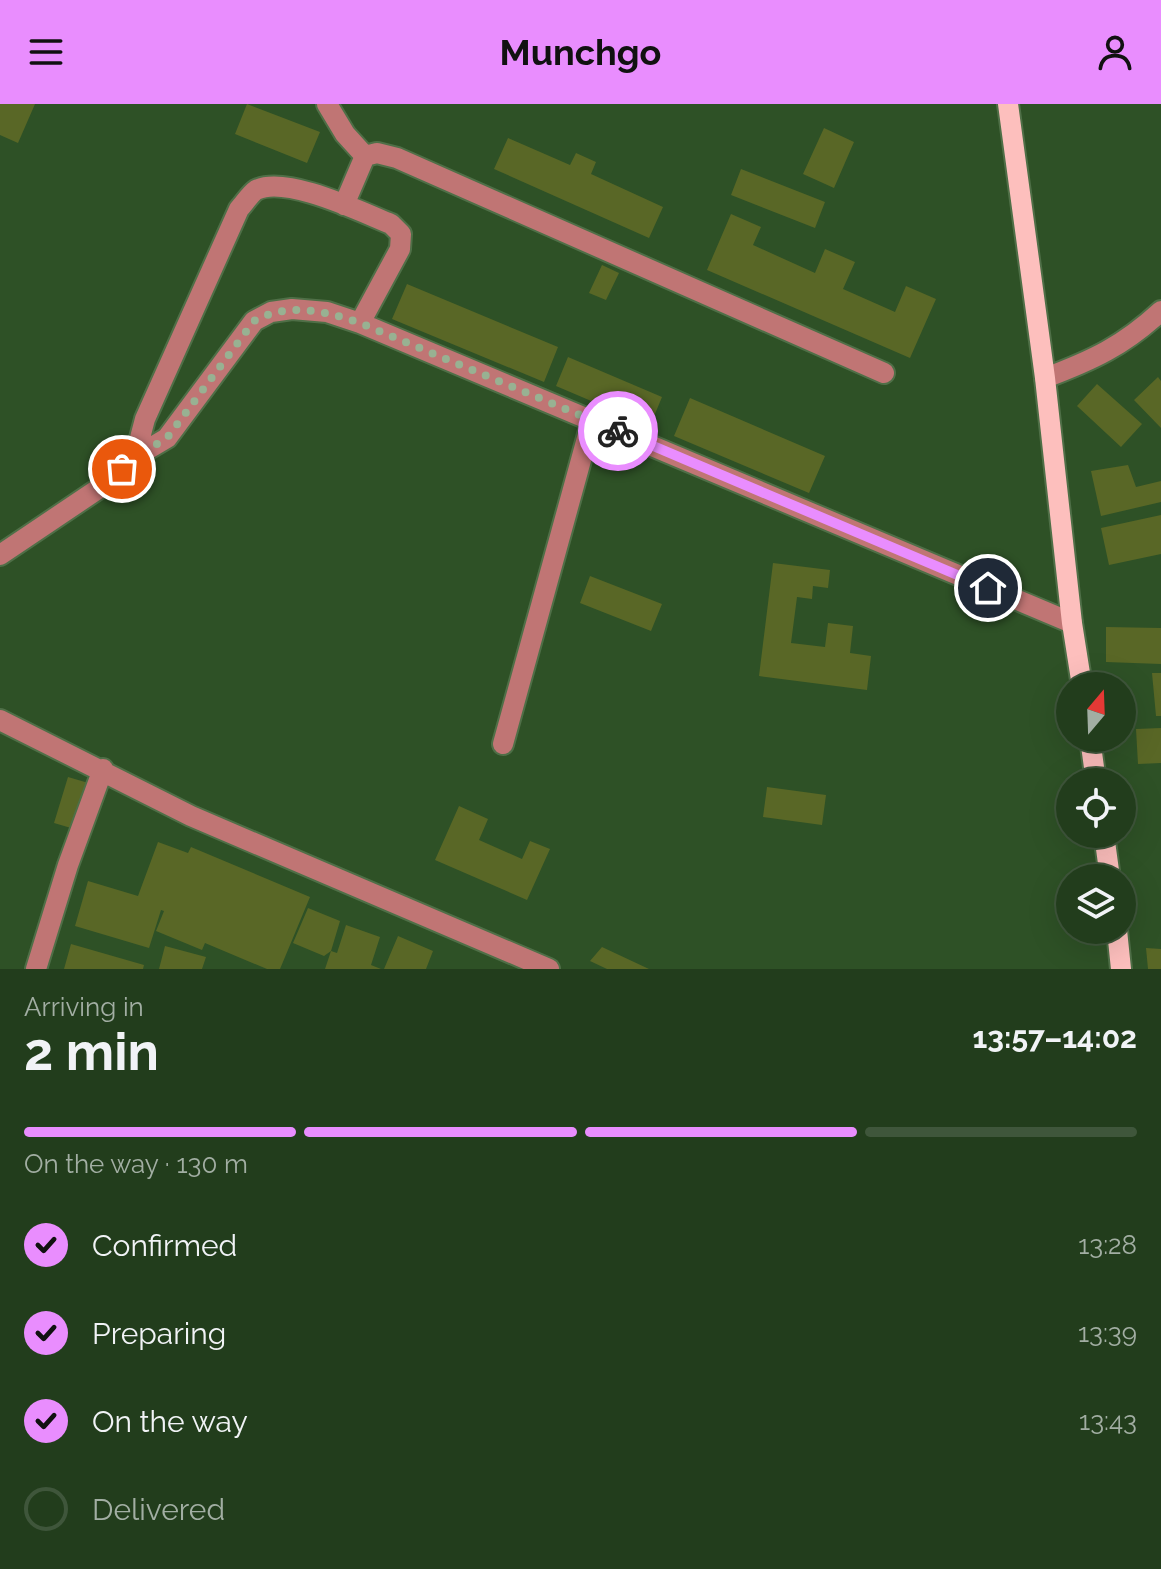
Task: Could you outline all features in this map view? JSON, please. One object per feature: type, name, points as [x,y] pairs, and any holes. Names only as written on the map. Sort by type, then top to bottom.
[{"type":"main road","points":[[1008,104],[1080,672]]},
{"type":"main road","points":[[1118,944],[1121,969]]},
{"type":"street","points":[[327,104],[345,134],[365,156]]},
{"type":"street","points":[[365,156],[377,153],[397,158],[884,373]]},
{"type":"street","points":[[344,205],[365,156]]},
{"type":"street","points":[[135,457],[145,419],[239,209],[255,191],[277,186],[344,205],[391,224],[401,234],[400,249],[360,323]]},
{"type":"street","points":[[0,555],[110,481],[135,457],[167,438],[254,321],[271,312],[292,309],[327,312],[360,323],[1072,623]]},
{"type":"street","points":[[1045,378],[1101,358],[1131,339],[1161,311]]},
{"type":"street","points":[[503,744],[592,420]]},
{"type":"street","points":[[0,720],[103,769],[191,816],[549,969]]},
{"type":"street","points":[[36,969],[68,865],[103,769]]},
{"type":"building","points":[[0,104],[35,104],[18,143],[0,135]]},
{"type":"building","points":[[247,104],[320,132],[307,163],[235,134]]},
{"type":"building","points":[[824,128],[854,142],[834,188],[803,174]]},
{"type":"building","points":[[508,138],[570,165],[576,153],[596,162],[591,174],[663,207],[649,238],[494,169]]},
{"type":"building","points":[[741,169],[825,202],[815,228],[731,195]]},
{"type":"building","points":[[731,214],[761,227],[753,245],[815,273],[825,249],[855,262],[843,289],[895,312],[906,286],[936,299],[910,358],[707,270]]},
{"type":"building","points":[[602,265],[619,273],[606,300],[589,293]]},
{"type":"building","points":[[407,284],[558,347],[544,382],[392,319]]},
{"type":"building","points":[[568,357],[662,397],[650,426],[556,386]]},
{"type":"building","points":[[1158,377],[1161,381],[1161,428],[1134,400]]},
{"type":"building","points":[[1097,384],[1142,424],[1121,447],[1077,406]]},
{"type":"building","points":[[690,398],[825,456],[809,493],[674,436]]},
{"type":"building","points":[[1128,465],[1136,487],[1161,481],[1161,502],[1101,516],[1091,471]]},
{"type":"building","points":[[1161,515],[1161,554],[1109,565],[1101,528]]},
{"type":"building","points":[[773,563],[830,570],[828,588],[813,586],[812,599],[797,597],[791,643],[825,647],[828,623],[853,626],[850,653],[871,656],[867,690],[759,676]]},
{"type":"building","points":[[590,576],[662,604],[651,631],[580,603]]},
{"type":"building","points":[[1106,627],[1161,628],[1161,664],[1106,662]]},
{"type":"building","points":[[1152,673],[1161,673],[1161,716],[1156,716]]},
{"type":"building","points":[[1161,728],[1161,763],[1138,764],[1136,729]]},
{"type":"building","points":[[68,777],[102,787],[88,833],[54,823]]},
{"type":"building","points":[[767,787],[826,795],[822,825],[763,817]]},
{"type":"building","points":[[459,806],[488,819],[479,840],[522,859],[530,841],[550,849],[527,900],[435,860]]},
{"type":"building","points":[[158,842],[188,853],[191,847],[310,897],[280,969],[267,969],[205,943],[202,950],[156,931],[164,911],[161,910],[149,948],[75,926],[88,881],[138,896]]},
{"type":"building","points":[[308,908],[340,921],[331,951],[324,956],[293,943]]},
{"type":"building","points":[[346,925],[380,937],[371,965],[381,969],[325,969],[331,951],[337,953]]},
{"type":"building","points":[[398,936],[433,951],[426,969],[384,969]]},
{"type":"building","points":[[71,944],[144,965],[143,969],[64,969]]},
{"type":"building","points":[[165,946],[206,957],[202,969],[159,969]]},
{"type":"building","points":[[602,947],[649,969],[607,969],[590,961]]},
{"type":"building","points":[[1146,948],[1161,949],[1161,969],[1148,969]]},
{"type":"way so far","points":[[122,469],[135,457],[167,438],[254,321],[271,312],[292,309],[327,312],[360,323],[618,431]]},
{"type":"route","points":[[618,431],[988,588]]}]
